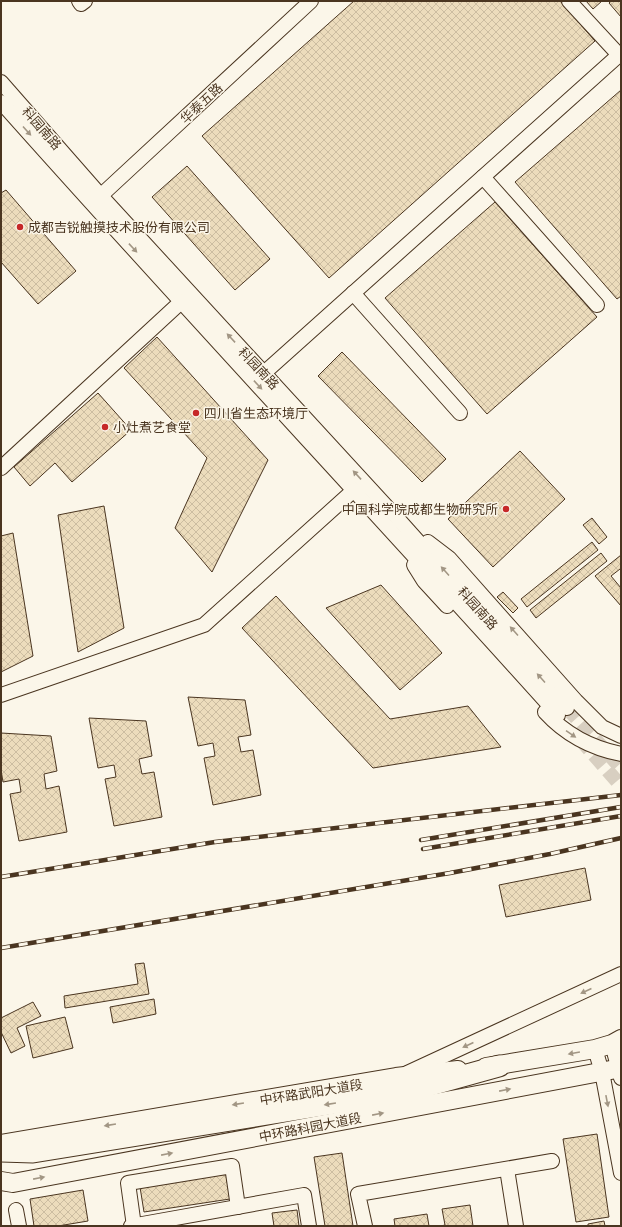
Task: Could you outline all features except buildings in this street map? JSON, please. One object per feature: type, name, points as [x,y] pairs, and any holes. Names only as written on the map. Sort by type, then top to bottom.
[{"type":"highway","points":[[1,1151],[33,1152],[499,1066]]},
{"type":"main road","points":[[499,1066],[610,1044]]},
{"type":"main road","name":"中环路科园大道段","points":[[1,1181],[13,1183],[602,1072],[620,1072]]},
{"type":"main road","name":"中环路武阳大道段","points":[[1,1144],[403,1084]]},
{"type":"street","points":[[79,1],[81,4],[85,1]]},
{"type":"street","name":"华泰五路","points":[[96,200],[311,1]]},
{"type":"street","points":[[264,373],[619,55],[569,1]]},
{"type":"street","name":"科园南路","points":[[1,82],[96,200],[182,301],[354,490],[394,523]]},
{"type":"street","name":"科园南路","points":[[1,102],[264,373],[394,523],[563,711]]},
{"type":"street","points":[[483,177],[597,305]]},
{"type":"street","points":[[353,293],[460,413]]},
{"type":"street","points":[[1,468],[182,301]]},
{"type":"street","points":[[1,695],[204,625],[354,490]]},
{"type":"street","points":[[394,523],[424,581],[563,711],[589,746],[621,754]]},
{"type":"street","points":[[563,711],[621,736]]},
{"type":"street","points":[[403,1084],[621,974]]},
{"type":"street","points":[[610,1044],[620,1072]]},
{"type":"street","points":[[610,1044],[602,1072],[621,1173]]},
{"type":"street","points":[[365,1226],[358,1194],[552,1161]]},
{"type":"street","points":[[134,1226],[128,1183],[232,1166],[238,1207]]},
{"type":"street","points":[[507,1169],[516,1226]]},
{"type":"street","points":[[131,1226],[304,1195],[310,1226]]},
{"type":"street","points":[[16,1210],[19,1226]]},
{"type":"tunnel","points":[[567,708],[621,768]]},
{"type":"tunnel","points":[[580,739],[621,786]]},
{"type":"railway","points":[[1,877],[215,842],[621,795]]},
{"type":"railway","points":[[421,840],[621,807]]},
{"type":"railway","points":[[423,849],[621,816]]},
{"type":"railway","points":[[1,948],[450,873],[550,854],[621,838]]},
{"type":"place","name":"成都吉锐触摸技术股份有限公司","points":[[20,227]]},
{"type":"place","name":"四川省生态环境厅","points":[[196,413]]},
{"type":"place","name":"小灶煮艺食堂","points":[[105,427]]},
{"type":"place","name":"中国科学院成都生物研究所","points":[[506,509]]}]
